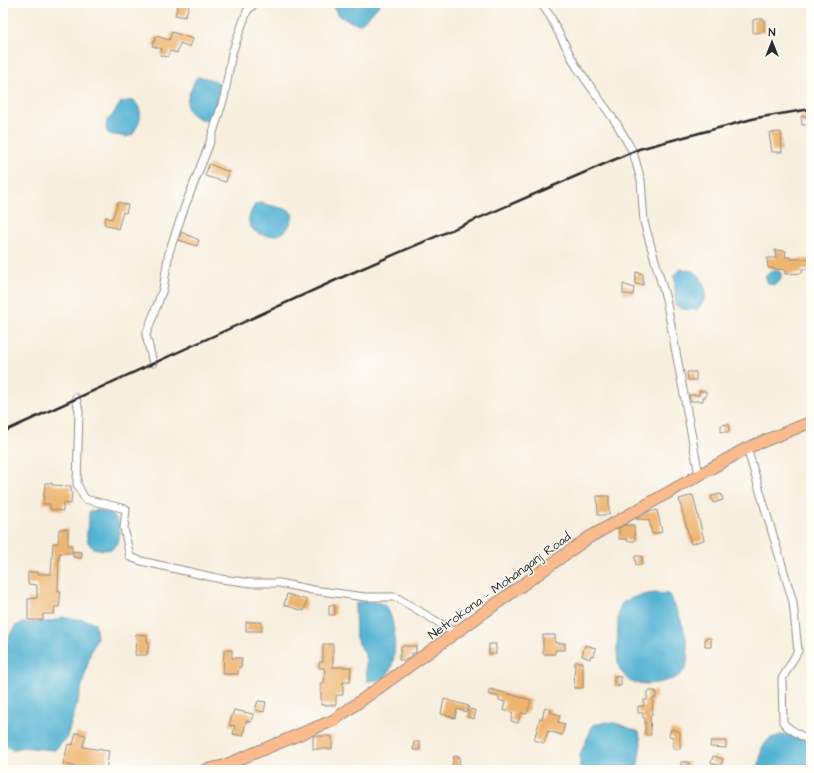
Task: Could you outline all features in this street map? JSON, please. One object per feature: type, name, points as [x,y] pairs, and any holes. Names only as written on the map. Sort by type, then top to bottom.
[{"type":"main road","name":"Netrokona - Mohanganj Road","points":[[205,770],[222,768],[334,720],[588,538],[747,448],[811,422]]},
{"type":"street","points":[[153,363],[146,335],[163,289],[169,252],[209,145],[224,98],[232,53],[247,11],[255,3]]},
{"type":"street","points":[[541,3],[550,16],[576,66],[617,124],[634,152],[641,180],[644,222],[666,299],[699,475]]},
{"type":"street","points":[[76,398],[79,411],[77,484],[85,499],[126,509],[124,528],[130,557],[141,561],[252,584],[279,584],[365,597],[396,597],[456,633]]},
{"type":"street","points":[[747,448],[793,602],[798,651],[782,678],[783,722],[785,727],[811,742]]},
{"type":"water","points":[[331,3],[381,3],[360,24],[350,22],[342,18]]},
{"type":"water","points":[[197,77],[206,78],[219,83],[216,111],[211,119],[207,120],[198,118],[188,110],[188,100]]},
{"type":"water","points":[[134,100],[139,109],[140,117],[133,134],[127,137],[109,134],[106,129],[107,120],[112,116],[121,102]]},
{"type":"water","points":[[261,203],[289,210],[293,215],[286,230],[278,235],[267,236],[253,230],[250,226],[249,217],[255,204]]},
{"type":"water","points":[[680,269],[693,271],[700,276],[706,290],[705,299],[698,309],[683,309],[675,304],[675,278],[673,277]]},
{"type":"water","points":[[771,271],[778,271],[781,273],[781,279],[778,283],[773,285],[768,283],[765,276]]},
{"type":"water","points":[[99,510],[114,516],[119,524],[120,534],[118,543],[109,550],[93,548],[87,539],[89,512]]},
{"type":"water","points":[[655,593],[668,594],[681,620],[688,652],[685,669],[676,677],[661,682],[644,684],[632,682],[621,671],[618,664],[617,648],[619,612],[621,605],[627,600],[641,595]]},
{"type":"water","points":[[358,602],[382,604],[389,612],[392,620],[395,642],[393,663],[390,671],[385,677],[379,680],[367,681],[365,654],[356,638],[355,605]]},
{"type":"water","points":[[62,617],[95,623],[97,637],[90,654],[79,698],[66,739],[55,750],[23,747],[12,750],[3,743],[3,654],[15,626],[22,623],[47,622]]},
{"type":"water","points":[[607,722],[619,724],[639,732],[641,743],[637,770],[580,770],[580,755],[593,725]]},
{"type":"water","points":[[784,734],[805,740],[811,750],[811,770],[758,770],[762,748],[769,739]]},
{"type":"building","points":[[179,3],[190,3],[185,17],[175,15]]},
{"type":"building","points":[[764,19],[764,32],[753,33],[753,20]]},
{"type":"building","points":[[172,32],[193,39],[190,47],[180,43],[177,53],[170,51],[167,57],[160,55],[162,49],[152,46],[156,36],[169,40]]},
{"type":"building","points":[[801,116],[811,116],[811,125],[802,125]]},
{"type":"building","points":[[781,132],[782,152],[772,152],[769,133]]},
{"type":"building","points":[[209,164],[229,172],[226,182],[205,176]]},
{"type":"building","points":[[118,202],[128,205],[126,213],[123,212],[118,229],[104,224],[106,217],[112,219]]},
{"type":"building","points":[[181,232],[199,240],[197,246],[179,240]]},
{"type":"building","points":[[775,250],[786,251],[785,257],[790,257],[790,259],[811,259],[811,269],[802,269],[802,273],[785,274],[785,270],[768,268],[767,258],[776,258]]},
{"type":"building","points":[[636,272],[643,274],[643,285],[635,284]]},
{"type":"building","points":[[623,284],[634,288],[633,295],[623,294]]},
{"type":"building","points":[[687,372],[696,372],[696,380],[688,380]]},
{"type":"building","points":[[699,391],[706,391],[706,397],[703,397],[703,401],[690,401],[689,395],[699,395]]},
{"type":"building","points":[[729,424],[729,432],[721,432],[721,425]]},
{"type":"building","points":[[45,483],[71,486],[71,504],[63,503],[63,511],[50,509],[50,504],[43,504]]},
{"type":"building","points":[[721,494],[723,500],[713,503],[711,496]]},
{"type":"building","points":[[693,495],[704,540],[691,544],[679,499]]},
{"type":"building","points":[[597,496],[609,496],[609,515],[598,515]]},
{"type":"building","points":[[657,510],[662,532],[652,534],[649,520],[636,519],[648,512]]},
{"type":"building","points":[[625,525],[634,525],[635,541],[619,539],[619,528]]},
{"type":"building","points":[[59,529],[68,529],[68,545],[72,545],[72,553],[60,553],[59,555],[58,591],[61,591],[59,607],[55,607],[54,614],[43,614],[43,620],[29,620],[28,599],[37,598],[37,585],[28,584],[28,572],[51,574],[53,543],[58,543]]},
{"type":"building","points":[[73,551],[82,552],[81,558],[73,557]]},
{"type":"building","points":[[635,556],[642,556],[642,565],[636,565]]},
{"type":"building","points":[[287,594],[307,600],[304,611],[284,605]]},
{"type":"building","points":[[329,605],[335,605],[335,615],[329,615]]},
{"type":"building","points":[[246,622],[262,622],[262,631],[246,631]]},
{"type":"building","points":[[136,634],[147,635],[147,642],[149,642],[147,655],[135,655]]},
{"type":"building","points":[[543,635],[555,635],[555,643],[565,643],[565,650],[555,650],[555,654],[543,654]]},
{"type":"building","points":[[705,638],[711,638],[711,647],[705,647]]},
{"type":"building","points":[[323,644],[333,644],[333,667],[351,667],[350,682],[343,682],[343,695],[336,695],[336,705],[321,705],[321,683],[324,683],[325,671],[324,668],[319,668],[319,662],[323,662]]},
{"type":"building","points":[[489,644],[496,644],[496,654],[489,654]]},
{"type":"building","points":[[585,645],[596,648],[594,656],[591,655],[590,659],[582,656]]},
{"type":"building","points":[[401,646],[416,646],[416,653],[412,653],[412,656],[405,660],[399,660]]},
{"type":"building","points":[[224,650],[232,650],[232,658],[242,658],[241,667],[239,667],[238,674],[223,674]]},
{"type":"building","points":[[575,662],[583,662],[583,688],[574,688]]},
{"type":"building","points":[[614,676],[621,677],[621,686],[614,686]]},
{"type":"building","points":[[490,689],[531,700],[527,714],[521,713],[518,723],[511,721],[513,713],[503,710],[505,702],[499,700],[499,697],[488,694]]},
{"type":"building","points":[[647,691],[656,691],[656,698],[653,698],[652,715],[650,715],[651,735],[645,735],[645,718],[643,718],[643,713],[638,713],[638,706],[644,706],[644,700],[647,700]]},
{"type":"building","points":[[444,699],[469,706],[467,712],[457,709],[455,718],[441,714]]},
{"type":"building","points":[[258,701],[266,702],[264,712],[255,710]]},
{"type":"building","points":[[545,707],[551,709],[550,712],[560,715],[558,722],[565,724],[562,735],[548,731],[544,743],[534,740],[540,718],[542,719]]},
{"type":"building","points":[[470,709],[476,711],[474,719],[467,717]]},
{"type":"building","points":[[234,710],[253,714],[251,722],[246,721],[243,736],[233,734],[235,726],[229,725]]},
{"type":"building","points":[[671,729],[680,732],[680,749],[673,749],[673,737],[669,736]]},
{"type":"building","points":[[76,733],[86,735],[83,747],[109,751],[106,770],[82,770],[78,767],[63,764],[68,744],[73,745]]},
{"type":"building","points":[[313,736],[332,736],[332,749],[313,749]]},
{"type":"building","points":[[711,741],[726,741],[726,748],[710,747]]},
{"type":"building","points":[[414,742],[420,742],[420,750],[413,750]]},
{"type":"building","points":[[454,756],[460,757],[459,768],[452,767]]},
{"type":"building","points":[[713,756],[723,759],[721,766],[711,763]]},
{"type":"building","points":[[681,762],[689,762],[689,768],[681,768]]},
{"type":"railway","points":[[3,432],[347,275],[639,149],[756,118],[811,109]]}]
